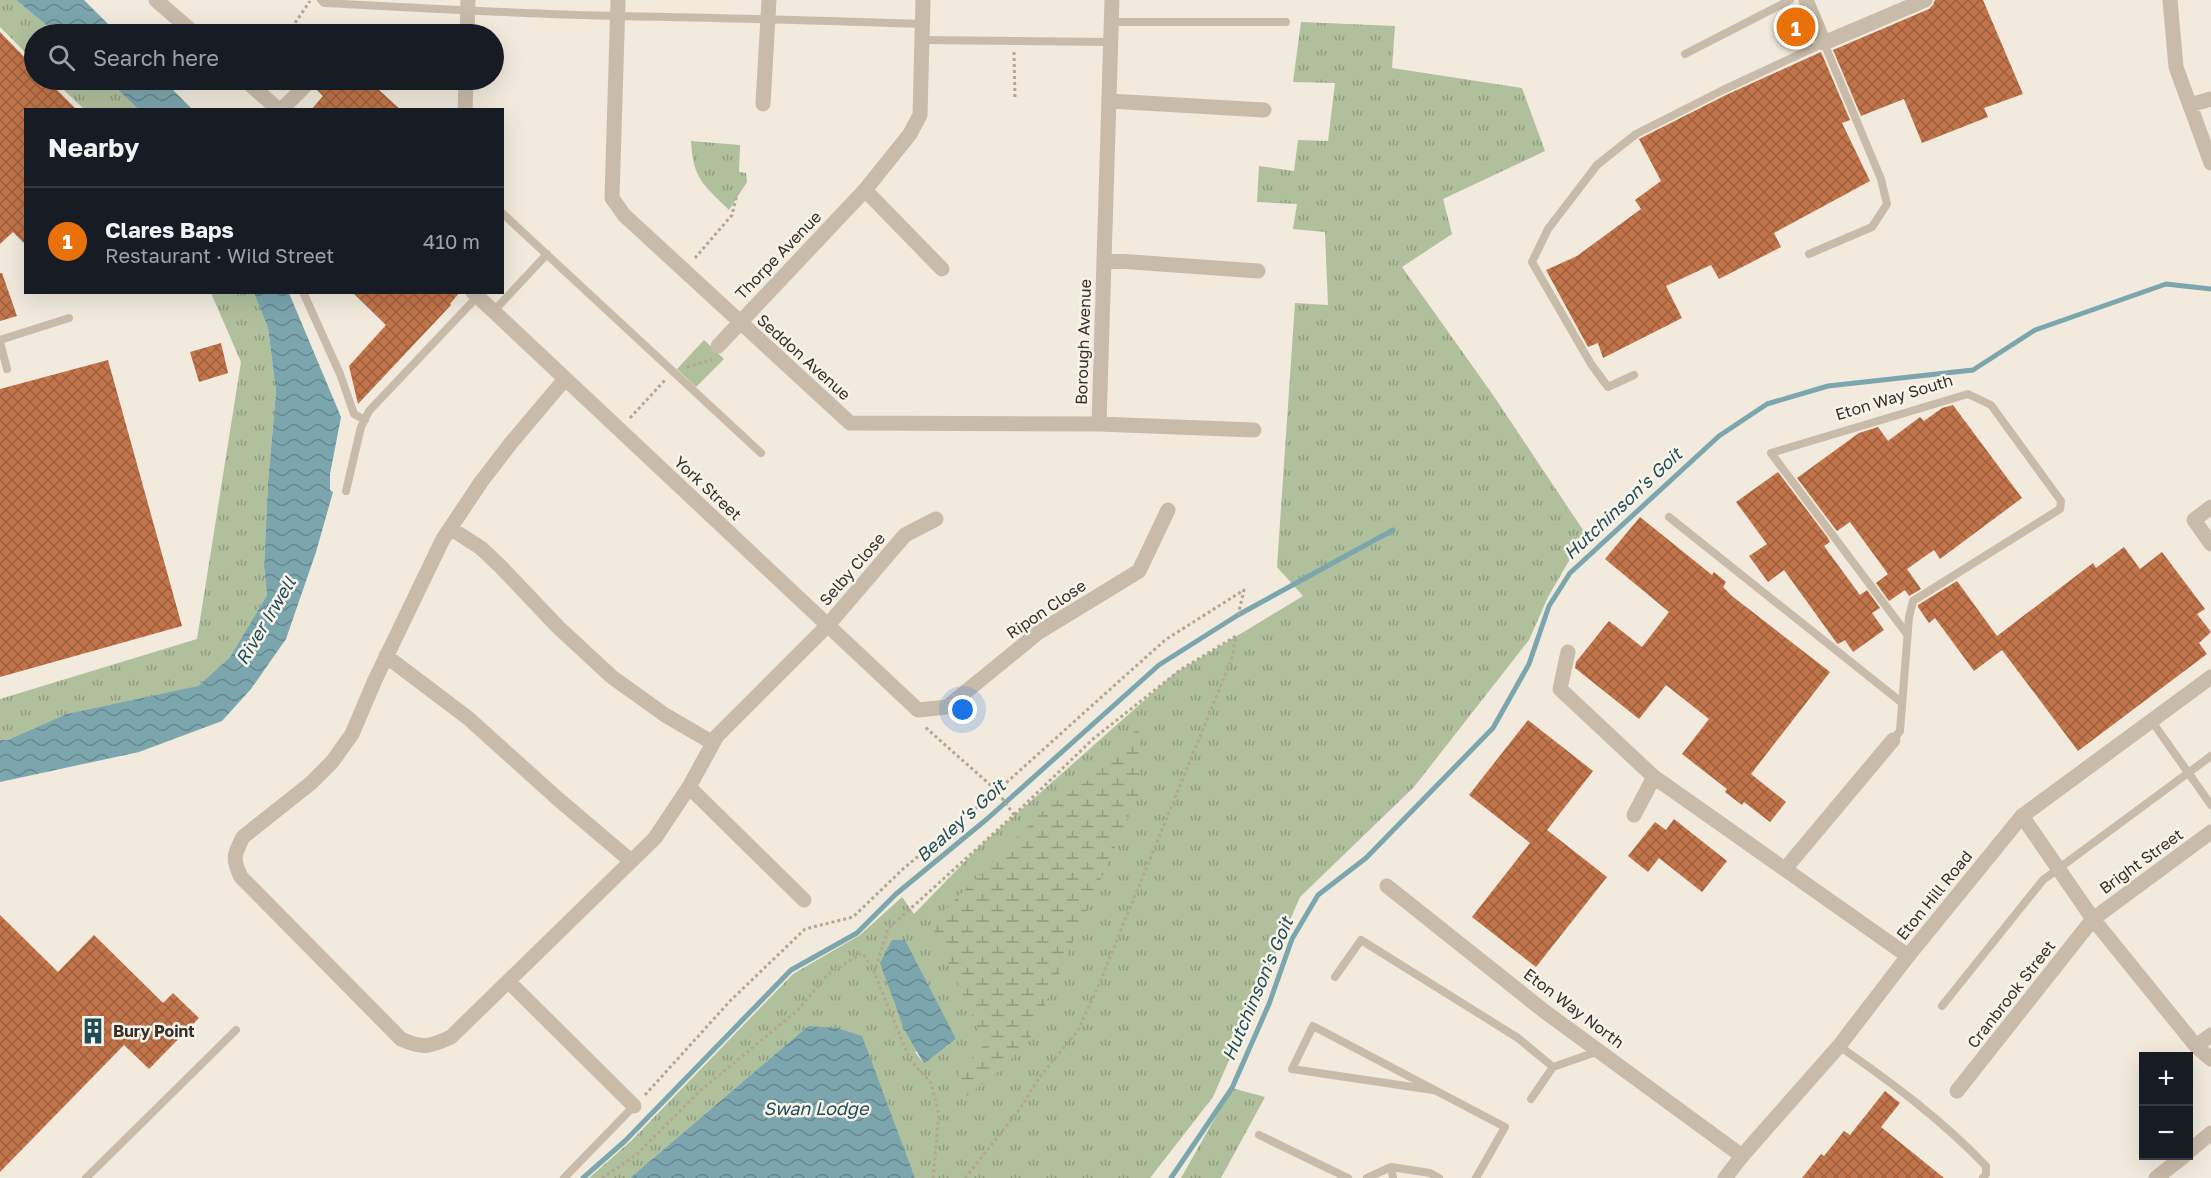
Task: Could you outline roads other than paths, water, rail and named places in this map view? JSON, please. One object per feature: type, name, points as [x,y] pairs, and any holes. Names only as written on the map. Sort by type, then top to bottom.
[{"type":"street","points":[[156,0],[184,24]]},
{"type":"street","points":[[763,104],[769,0]]},
{"type":"street","name":"Thorpe Avenue","points":[[718,346],[865,190],[910,134],[920,115],[923,0]]},
{"type":"street","name":"Borough Avenue","points":[[1099,424],[1112,0]]},
{"type":"street","points":[[1806,0],[1824,43],[1925,0]]},
{"type":"street","points":[[2170,0],[2176,67],[2211,163]]},
{"type":"street","points":[[467,24],[468,5]]},
{"type":"street","name":"Seddon Avenue","points":[[618,8],[612,198],[624,215],[850,423],[1099,424],[1254,430]]},
{"type":"street","points":[[257,90],[278,108]]},
{"type":"street","points":[[282,108],[301,90]]},
{"type":"street","points":[[465,108],[466,90]]},
{"type":"street","points":[[2190,105],[2211,99]]},
{"type":"street","points":[[1109,101],[1264,110]]},
{"type":"street","points":[[865,190],[942,269]]},
{"type":"street","name":"Borough Avenue","points":[[1104,261],[1258,271]]},
{"type":"street","name":"York Street","points":[[475,295],[918,710]]},
{"type":"street","name":"Selby Close","points":[[566,379],[505,450],[442,539],[386,656],[352,734],[332,762],[311,783],[243,837],[234,862],[241,877],[401,1039],[418,1047],[434,1045],[451,1037],[655,838],[689,787],[717,736],[828,625],[905,536],[936,519]]},
{"type":"street","points":[[2211,507],[2194,520],[2211,544]]},
{"type":"street","name":"Ripon Close","points":[[918,710],[947,707],[1039,632],[1138,571],[1168,510]]},
{"type":"street","points":[[450,528],[481,548],[558,627],[612,677],[665,715],[713,743]]},
{"type":"street","points":[[1568,652],[1560,689],[1654,777],[1908,956]]},
{"type":"street","points":[[386,656],[468,718],[631,861]]},
{"type":"street","name":"Eton Hill Road","points":[[1725,1178],[1839,1046],[1908,956],[2022,816],[2211,677]]},
{"type":"street","name":"Eton Way South","points":[[1785,869],[1893,740]]},
{"type":"street","points":[[1634,815],[1654,777]]},
{"type":"street","points":[[689,787],[804,900]]},
{"type":"street","points":[[2022,816],[2093,919],[2196,1046],[2211,1059]]},
{"type":"street","name":"Bright Street","points":[[2093,919],[2211,832]]},
{"type":"street","name":"Eton Way North","points":[[1388,886],[1545,1011],[1742,1156]]},
{"type":"street","name":"Cranbrook Street","points":[[1957,1091],[2093,919]]},
{"type":"street","points":[[508,981],[634,1106]]},
{"type":"street","points":[[2196,1046],[2211,1035]]},
{"type":"street","points":[[2193,1148],[2211,1133]]},
{"type":"street","points":[[2156,1178],[2178,1160]]},
{"type":"lane","points":[[321,0],[324,3],[618,8],[924,24]]},
{"type":"lane","points":[[1685,54],[1790,0]]},
{"type":"lane","points":[[1112,22],[1286,22]]},
{"type":"lane","points":[[923,40],[1111,42]]},
{"type":"lane","points":[[1634,375],[1608,387],[1591,364],[1532,262],[1548,229],[1597,165],[1636,134],[1824,43],[1881,179],[1887,204],[1872,227],[1809,254]]},
{"type":"lane","points":[[504,215],[761,453]]},
{"type":"lane","points":[[493,312],[547,254]]},
{"type":"lane","points":[[304,294],[340,374],[354,414],[365,420]]},
{"type":"lane","points":[[346,491],[361,427],[369,411],[475,295]]},
{"type":"lane","points":[[7,369],[0,341],[69,318]]},
{"type":"lane","name":"Eton Way South","points":[[1893,740],[1900,731],[1907,634],[1913,602],[2060,509],[2061,501],[1991,405],[1968,394],[1771,453],[1907,634]]},
{"type":"lane","points":[[1669,517],[1901,702]]},
{"type":"lane","points":[[2151,720],[2211,805]]},
{"type":"lane","points":[[1942,1006],[2043,880],[2211,756]]},
{"type":"lane","points":[[1335,977],[1361,940],[1518,1038],[1553,1066]]},
{"type":"lane","points":[[1433,1090],[1292,1069],[1313,1026],[1505,1127],[1476,1178]]},
{"type":"lane","points":[[86,1178],[236,1030]]},
{"type":"lane","points":[[1839,1046],[1914,1101],[1962,1141],[1986,1166],[1986,1174],[1983,1178]]},
{"type":"lane","points":[[1531,1099],[1553,1066],[1600,1051]]},
{"type":"lane","points":[[564,1178],[634,1106]]},
{"type":"lane","points":[[1259,1135],[1348,1178]]},
{"type":"lane","points":[[1391,1167],[1393,1178]]},
{"type":"lane","points":[[1367,1178],[1391,1167],[1430,1173],[1439,1178]]},
{"type":"water","points":[[16,0],[84,0],[108,24],[45,24]]},
{"type":"water","points":[[118,90],[173,90],[191,108],[137,108]]},
{"type":"water","name":"River Irwell","points":[[254,294],[289,294],[341,417],[330,474],[330,490],[333,492],[316,552],[286,639],[251,689],[222,721],[139,752],[0,782],[0,740],[8,740],[67,714],[198,686],[230,657],[267,595],[264,567],[268,482],[276,392],[268,328]]},
{"type":"water","points":[[892,940],[905,940],[956,1039],[924,1064],[904,1029],[880,963]]},
{"type":"water","name":"Swan Lodge","points":[[808,1026],[837,1028],[862,1036],[915,1178],[630,1178]]},
{"type":"waterway","name":"Hutchinson's Goit","points":[[1171,1178],[1232,1088],[1269,1004],[1292,939],[1318,895],[1366,858],[1493,728],[1529,664],[1549,606],[1570,573],[1719,436],[1767,404],[1828,386],[1973,370],[2035,330],[2166,284],[2211,289]]},
{"type":"waterway","name":"Bealey's Goit","points":[[583,1178],[625,1141],[791,970],[857,933],[896,894],[987,819],[1159,665],[1238,615],[1393,530]]},
{"type":"place","name":"Clares Baps","points":[[1796,27]]},
{"type":"place","name":"Bury Point","points":[[93,1031]]}]
